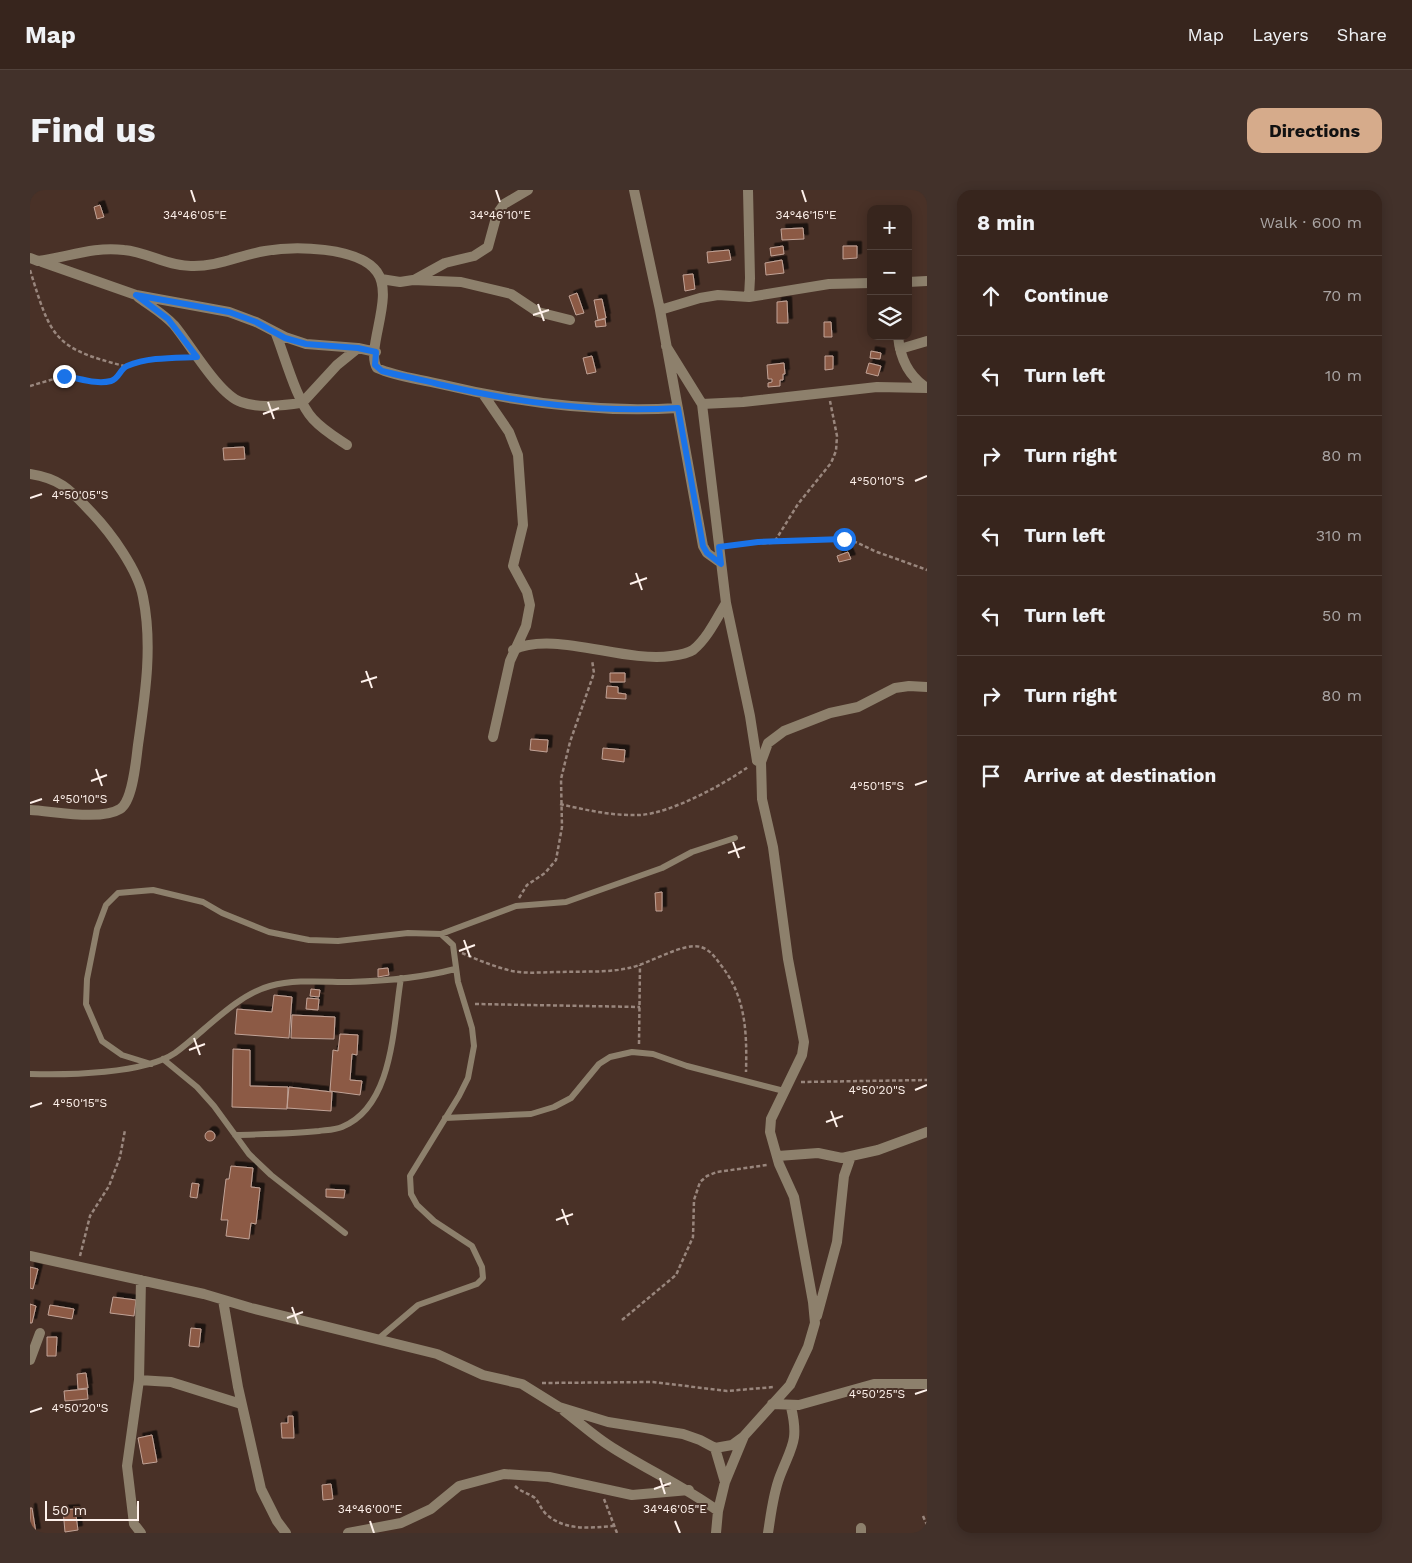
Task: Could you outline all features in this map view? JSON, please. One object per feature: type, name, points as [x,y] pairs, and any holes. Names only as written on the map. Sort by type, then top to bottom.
[{"type":"street","points":[[413,280],[445,263],[480,254],[488,247],[497,214],[504,204],[528,190]]},
{"type":"street","points":[[634,190],[660,310],[703,546],[707,553],[721,564]]},
{"type":"street","points":[[748,190],[749,297]]},
{"type":"street","points":[[34,259],[103,248],[126,250],[177,265],[199,266],[220,263],[262,252],[298,248],[345,253],[375,270],[381,279],[384,295],[375,365],[382,371],[482,394],[558,407],[634,410],[678,408]]},
{"type":"street","points":[[34,259],[136,295],[229,312],[256,322],[276,334],[306,344],[358,348],[376,352]]},
{"type":"street","points":[[381,279],[400,282],[413,280],[460,282],[511,294],[538,312],[570,320]]},
{"type":"street","points":[[912,282],[927,281]]},
{"type":"street","points":[[660,310],[700,298],[718,295],[749,297],[829,284],[867,283]]},
{"type":"street","points":[[136,295],[168,319],[231,397],[240,402],[277,406],[302,403],[337,365],[358,348]]},
{"type":"street","points":[[276,334],[302,403],[311,418],[324,430],[347,445]]},
{"type":"street","points":[[899,340],[908,370],[914,378],[927,388]]},
{"type":"street","points":[[900,349],[927,341]]},
{"type":"street","points":[[666,346],[702,404],[726,603],[759,761],[762,799],[773,847],[788,959],[804,1042],[802,1055],[771,1119],[770,1132],[778,1160],[794,1197],[813,1302],[814,1323]]},
{"type":"street","points":[[702,404],[743,402],[877,387],[927,388]]},
{"type":"street","points":[[482,394],[509,432],[518,455],[523,525],[513,566],[527,592],[530,605],[526,626],[514,650],[493,737]]},
{"type":"street","points":[[30,474],[54,479],[71,492],[118,545],[143,598],[148,660],[135,767],[127,802],[120,810],[98,815],[30,810]]},
{"type":"street","points":[[514,650],[533,644],[590,649],[648,658],[686,653],[694,649],[705,636],[726,603]]},
{"type":"street","points":[[759,761],[768,743],[784,731],[830,713],[858,706],[895,688],[927,687]]},
{"type":"street","points":[[778,1160],[805,1153],[835,1158],[851,1156],[927,1132]]},
{"type":"street","points":[[559,1407],[608,1422],[683,1434],[715,1448],[732,1445],[744,1436],[790,1385],[808,1347],[837,1242],[844,1176],[851,1156]]},
{"type":"street","points":[[30,1256],[141,1280],[437,1354],[482,1375],[522,1384],[559,1407],[610,1447],[659,1476],[689,1490],[718,1511]]},
{"type":"street","points":[[141,1280],[139,1380],[127,1466],[134,1524],[141,1533]]},
{"type":"street","points":[[223,1300],[238,1387],[261,1490],[276,1521],[286,1533]]},
{"type":"street","points":[[30,1360],[40,1333]]},
{"type":"street","points":[[139,1380],[171,1382],[238,1403]]},
{"type":"street","points":[[772,1404],[791,1406],[874,1384],[927,1384]]},
{"type":"street","points":[[768,1533],[779,1477],[794,1441],[795,1428],[791,1406]]},
{"type":"street","points":[[716,1533],[718,1511],[725,1482],[744,1436]]},
{"type":"street","points":[[715,1448],[725,1482]]},
{"type":"street","points":[[348,1533],[401,1523],[431,1509],[459,1486],[504,1474],[549,1477],[632,1495],[689,1490]]},
{"type":"lane","points":[[151,1064],[122,1056],[102,1041],[86,1004],[87,979],[97,929],[106,905],[118,893],[153,890],[203,902],[222,913],[269,932],[309,940],[338,941],[408,933],[441,934],[512,908],[566,902],[662,868],[692,852],[735,838]]},
{"type":"lane","points":[[378,1339],[418,1305],[477,1284],[483,1278],[482,1267],[472,1246],[434,1221],[417,1205],[411,1194],[410,1176],[468,1078],[472,1054],[472,1028],[455,970],[454,949],[450,940],[441,934]]},
{"type":"lane","points":[[30,1074],[110,1071],[151,1064],[163,1059],[192,1040],[238,1002],[270,986],[287,983],[401,978],[455,970]]},
{"type":"lane","points":[[235,1135],[294,1134],[340,1128],[364,1112],[381,1084],[388,1066],[401,978]]},
{"type":"lane","points":[[445,1118],[531,1114],[554,1107],[571,1098],[600,1064],[610,1057],[639,1053],[653,1054],[687,1066],[746,1081],[787,1087]]},
{"type":"lane","points":[[163,1059],[197,1087],[214,1106],[249,1154],[271,1175],[345,1233]]},
{"type":"path","points":[[30,268],[46,318],[55,334],[78,352],[125,366],[151,360],[197,357]]},
{"type":"path","points":[[30,386],[64,376],[97,382],[110,381],[115,379],[125,366]]},
{"type":"path","points":[[774,542],[798,504],[831,463],[836,452],[837,436],[828,392]]},
{"type":"path","points":[[719,547],[774,542],[832,539],[852,540],[927,570]]},
{"type":"path","points":[[512,908],[527,885],[545,873],[556,860],[562,827],[560,804],[561,779],[570,742],[594,673],[590,649]]},
{"type":"path","points":[[560,804],[583,810],[641,815],[666,810],[716,788],[759,761]]},
{"type":"path","points":[[454,949],[513,971],[598,972],[640,965],[686,946],[700,947],[710,951],[732,979],[740,997],[747,1046],[746,1081]]},
{"type":"path","points":[[639,1053],[640,965]]},
{"type":"path","points":[[465,1004],[640,1007]]},
{"type":"path","points":[[787,1087],[927,1080]]},
{"type":"path","points":[[77,1267],[90,1216],[109,1186],[120,1157],[125,1130]]},
{"type":"path","points":[[622,1320],[676,1274],[693,1237],[694,1200],[700,1182],[717,1172],[778,1160]]},
{"type":"path","points":[[541,1383],[653,1382],[727,1391],[790,1385]]},
{"type":"path","points":[[504,1474],[520,1491],[537,1500],[546,1514],[562,1524],[587,1528],[613,1526]]},
{"type":"path","points":[[599,1488],[609,1509],[616,1533]]},
{"type":"path","points":[[923,1516],[927,1526]]},
{"type":"building","points":[[100,205],[104,217],[97,219],[94,207]]},
{"type":"building","points":[[803,228],[804,239],[782,240],[781,229]]},
{"type":"building","points":[[783,246],[784,254],[771,256],[770,248]]},
{"type":"building","points":[[843,246],[857,246],[857,258],[843,259]]},
{"type":"building","points":[[729,250],[731,260],[708,263],[707,252]]},
{"type":"building","points":[[782,260],[784,273],[766,275],[765,263]]},
{"type":"building","points":[[693,274],[695,289],[685,291],[683,275]]},
{"type":"building","points":[[577,293],[584,313],[576,315],[569,296]]},
{"type":"building","points":[[602,299],[606,318],[598,320],[594,300]]},
{"type":"building","points":[[787,301],[788,323],[777,323],[777,302]]},
{"type":"building","points":[[605,319],[606,326],[596,327],[595,321]]},
{"type":"building","points":[[824,322],[831,322],[832,337],[824,337]]},
{"type":"building","points":[[871,351],[881,353],[880,359],[870,358]]},
{"type":"building","points":[[592,356],[596,372],[587,374],[583,358]]},
{"type":"building","points":[[825,356],[833,356],[833,369],[825,370]]},
{"type":"building","points":[[784,363],[785,374],[783,374],[783,380],[780,380],[780,386],[768,387],[768,383],[772,382],[772,379],[768,379],[767,365]]},
{"type":"building","points":[[869,363],[881,366],[878,376],[866,373]]},
{"type":"building","points":[[244,447],[245,459],[224,460],[223,448]]},
{"type":"building","points":[[848,552],[851,559],[839,562],[837,556]]},
{"type":"building","points":[[610,673],[625,673],[625,682],[610,682]]},
{"type":"building","points":[[607,686],[618,687],[618,693],[626,694],[626,699],[606,698]]},
{"type":"building","points":[[531,739],[548,740],[547,752],[530,750]]},
{"type":"building","points":[[603,748],[625,750],[624,762],[602,759]]},
{"type":"building","points":[[662,892],[662,911],[656,911],[655,893]]},
{"type":"building","points":[[388,968],[389,975],[378,977],[378,969]]},
{"type":"building","points":[[311,989],[320,990],[319,997],[310,996]]},
{"type":"building","points":[[274,995],[292,997],[289,1038],[235,1034],[237,1009],[272,1012]]},
{"type":"building","points":[[307,998],[319,999],[318,1010],[306,1009]]},
{"type":"building","points":[[292,1015],[335,1017],[334,1039],[291,1038]]},
{"type":"building","points":[[340,1034],[358,1035],[357,1055],[352,1054],[350,1080],[362,1081],[360,1095],[330,1091],[333,1050],[338,1051]]},
{"type":"building","points":[[233,1049],[250,1050],[250,1086],[288,1087],[287,1109],[232,1107]]},
{"type":"building","points":[[289,1087],[332,1092],[331,1111],[287,1108]]},
{"type":"building","points":[[208,1131],[212,1131],[215,1136],[214,1140],[208,1141],[205,1138],[205,1134]]},
{"type":"building","points":[[231,1166],[253,1168],[251,1187],[260,1188],[256,1224],[251,1223],[249,1239],[226,1236],[228,1220],[221,1220],[226,1179],[229,1179]]},
{"type":"building","points":[[192,1183],[199,1184],[197,1198],[190,1197]]},
{"type":"building","points":[[326,1189],[345,1190],[344,1198],[326,1197]]},
{"type":"building","points":[[30,1267],[38,1269],[33,1289],[30,1288]]},
{"type":"building","points":[[113,1297],[136,1300],[134,1316],[110,1313]]},
{"type":"building","points":[[30,1304],[36,1306],[32,1323],[30,1323]]},
{"type":"building","points":[[50,1305],[74,1309],[72,1319],[48,1315]]},
{"type":"building","points":[[191,1328],[201,1329],[199,1347],[189,1346]]},
{"type":"building","points":[[47,1337],[57,1337],[56,1356],[47,1356]]},
{"type":"building","points":[[86,1373],[88,1388],[78,1389],[77,1374]]},
{"type":"building","points":[[87,1389],[88,1399],[65,1401],[64,1391]]},
{"type":"building","points":[[288,1416],[293,1416],[294,1438],[282,1438],[281,1423],[288,1423]]},
{"type":"building","points":[[152,1435],[157,1462],[143,1464],[138,1438]]},
{"type":"building","points":[[331,1484],[333,1499],[323,1500],[322,1485]]},
{"type":"building","points":[[30,1508],[32,1508],[36,1533],[30,1533]]},
{"type":"building","points":[[75,1509],[78,1530],[65,1532],[63,1510]]},
{"type":"route","points":[[64,376],[97,382],[110,381],[115,379],[125,366],[151,360],[197,357],[176,327],[136,295],[201,306],[229,312],[256,322],[285,338],[306,344],[358,348],[376,352],[375,365],[382,371],[482,394],[558,407],[604,410],[678,408],[703,546],[707,553],[721,564],[719,547],[758,542],[844,539]]}]
